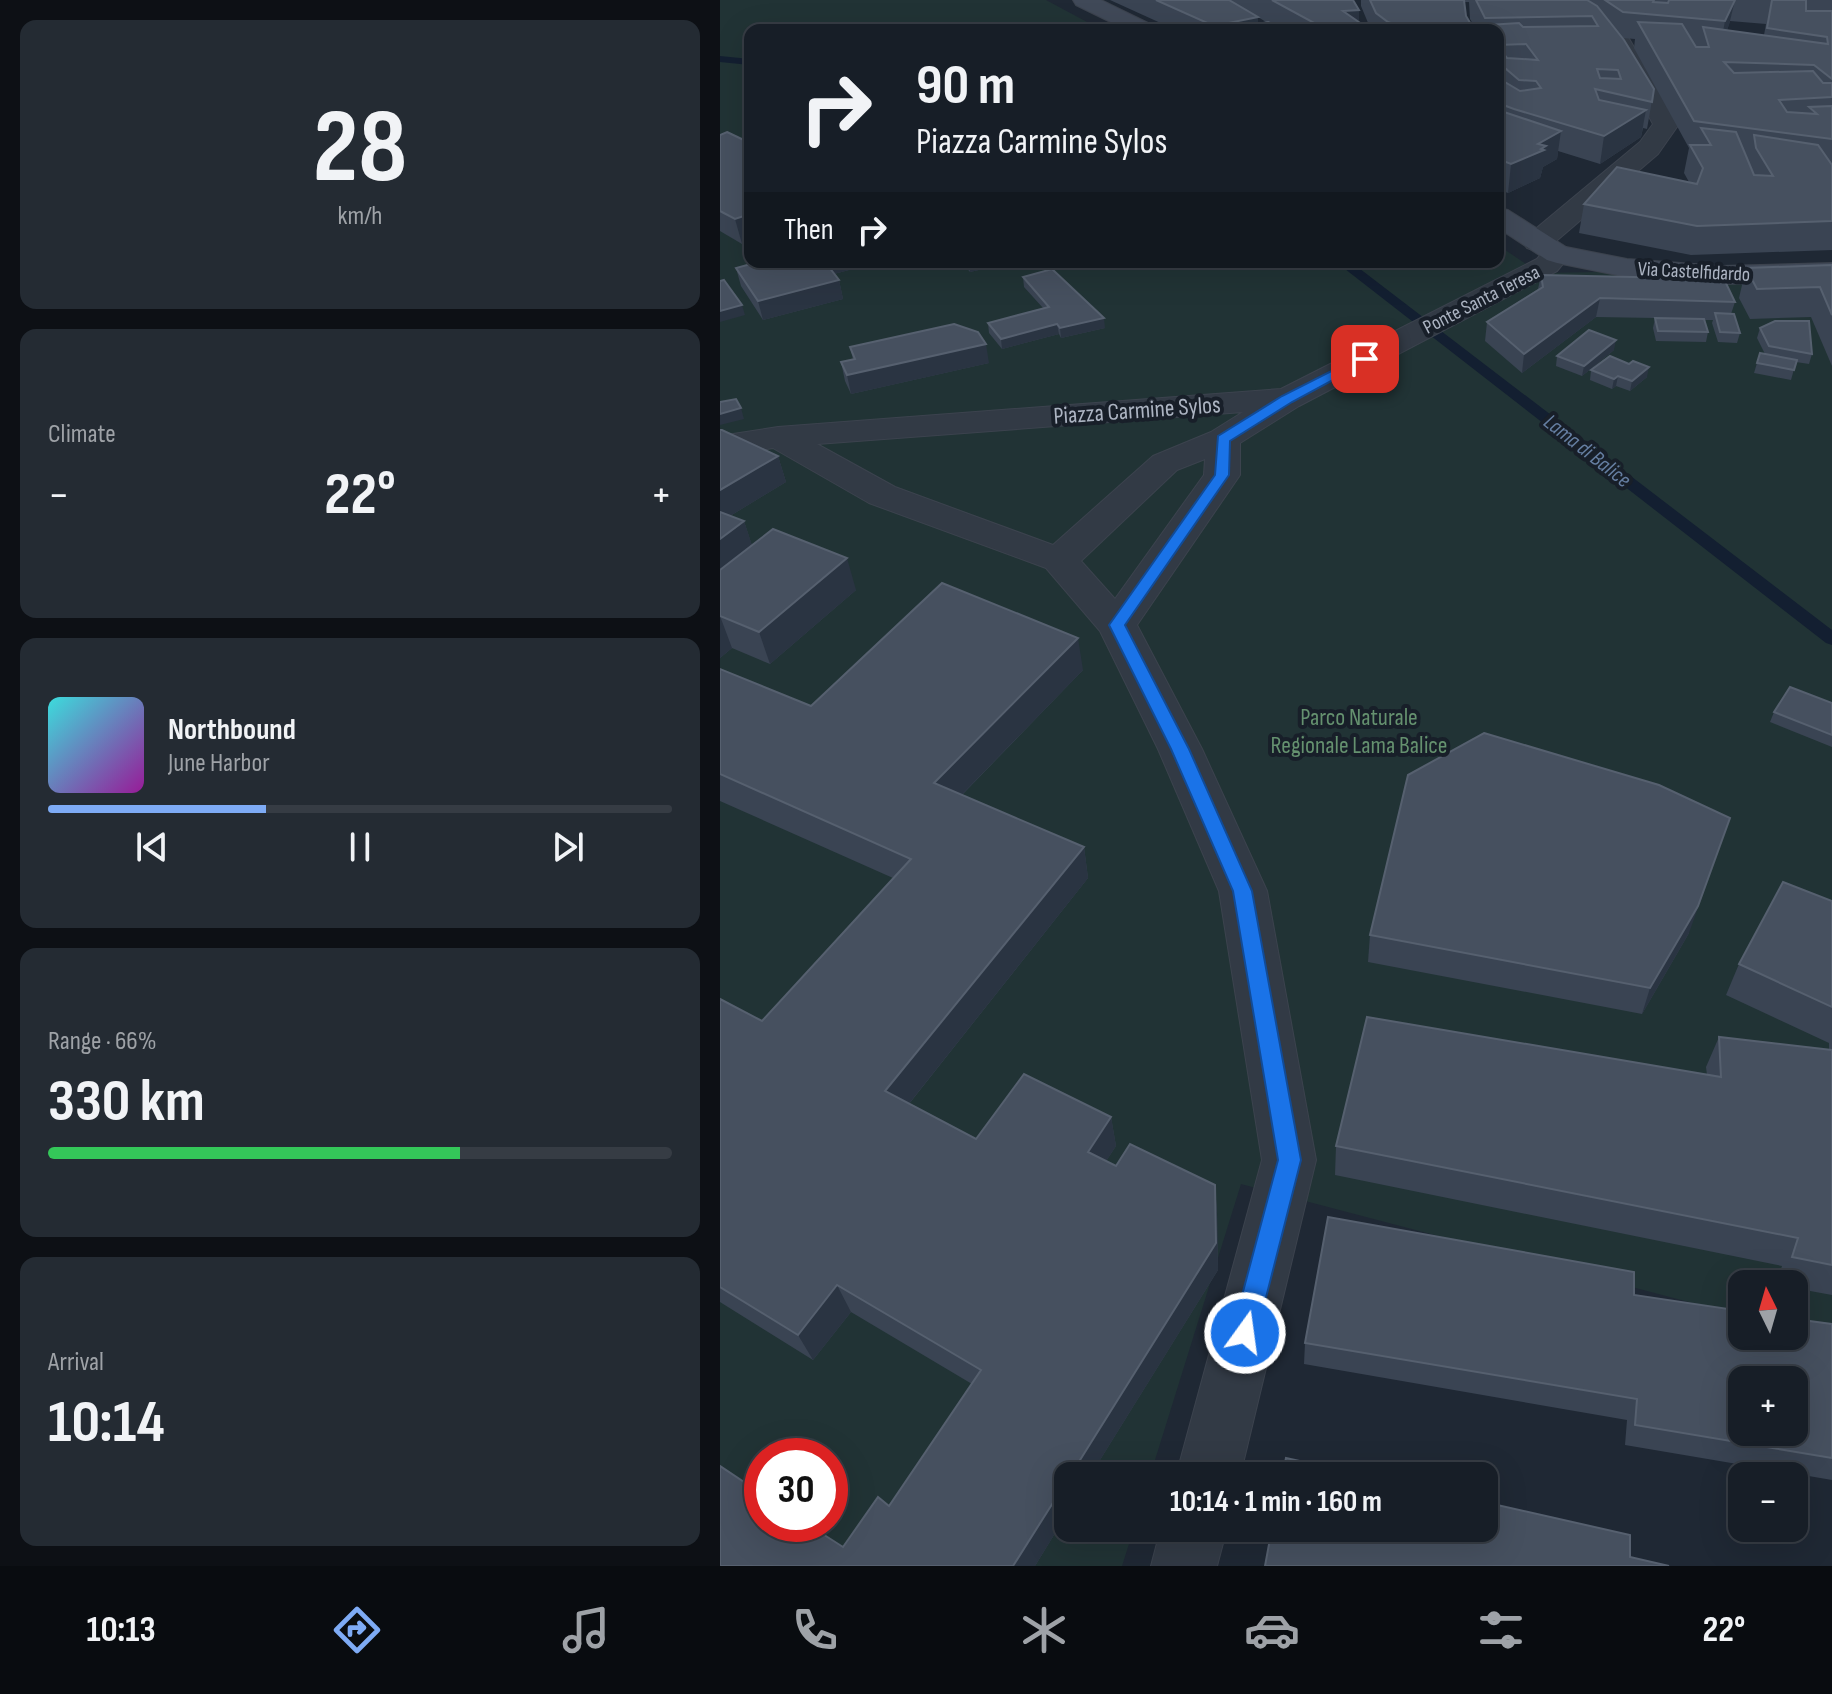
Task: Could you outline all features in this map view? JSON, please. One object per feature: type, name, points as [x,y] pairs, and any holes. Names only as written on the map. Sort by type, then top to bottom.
[{"type":"street","points":[[1084,0],[1132,24]]},
{"type":"street","points":[[1569,0],[1575,13],[1620,42],[1645,43]]},
{"type":"street","name":"Ponte Santa Teresa","points":[[1287,399],[1547,254],[1649,148],[1666,124],[1620,42]]},
{"type":"street","points":[[1504,221],[1547,254]]},
{"type":"street","name":"Via Castelfidardo","points":[[1547,254],[1662,272],[1721,275],[1832,272]]},
{"type":"street","name":"Piazza Carmine Sylos","points":[[720,446],[778,437],[1287,399]]},
{"type":"street","name":"Piazza Carmine Sylos","points":[[1117,625],[1222,475],[1223,439],[1287,399]]},
{"type":"street","points":[[778,437],[882,495],[1059,560],[1117,625],[1180,749],[1243,891],[1289,1160],[1212,1462]]},
{"type":"street","points":[[1059,560],[1165,463],[1223,439]]},
{"type":"street","points":[[1184,1566],[1190,1542]]},
{"type":"green space","name":"Parco Naturale Regionale Lama Balice","points":[[720,0],[1046,0],[1091,24],[744,24],[744,268],[1504,268],[1504,249],[1539,273],[1832,268],[1832,1340],[1808,1334],[1808,1270],[1728,1270],[1728,1312],[1241,1184],[1154,1462],[1054,1462],[1054,1542],[1130,1542],[1122,1566],[720,1566]]},
{"type":"building","points":[[1156,0],[1229,0],[1258,17],[1210,24]]},
{"type":"building","points":[[1272,0],[1353,0],[1359,10],[1343,11],[1362,24],[1316,24]]},
{"type":"building","points":[[1370,0],[1464,0],[1466,16],[1471,24],[1394,24],[1376,13]]},
{"type":"building","points":[[1476,0],[1587,0],[1597,6],[1624,40],[1654,89],[1652,102],[1595,89],[1599,100],[1646,110],[1604,136],[1504,105],[1504,82],[1520,91],[1541,88],[1536,81],[1519,80],[1504,67],[1504,54],[1507,58],[1538,60],[1526,44],[1504,45],[1503,24],[1519,23],[1523,27],[1598,26],[1592,16],[1485,18]],"holes":[[[1597,69],[1618,70],[1621,79],[1600,78]]]},
{"type":"building","points":[[1605,0],[1668,3],[1669,0],[1735,0],[1725,21],[1623,12]]},
{"type":"building","points":[[1772,0],[1806,0],[1806,11],[1832,11],[1832,79],[1814,65],[1724,62],[1734,73],[1813,71],[1823,83],[1832,83],[1832,97],[1779,100],[1787,112],[1817,114],[1809,107],[1832,106],[1832,139],[1694,121],[1638,22],[1682,24],[1696,47],[1709,47],[1703,27],[1828,44],[1827,37],[1767,28]]},
{"type":"building","points":[[1504,112],[1561,131],[1538,144],[1546,146],[1541,149],[1544,150],[1511,164],[1504,161]]},
{"type":"building","points":[[1701,128],[1736,132],[1754,175],[1773,176],[1756,148],[1754,135],[1818,145],[1832,165],[1832,221],[1697,226],[1584,204],[1617,167],[1697,184],[1703,168],[1690,145],[1711,145]]},
{"type":"building","points":[[727,132],[744,140],[744,216],[735,219],[720,211],[720,135]]},
{"type":"building","points":[[1832,265],[1832,315],[1820,287],[1757,289],[1746,268]]},
{"type":"building","points":[[736,268],[830,268],[839,280],[758,301]]},
{"type":"building","points":[[1052,269],[1104,318],[1060,328],[1057,324],[1001,339],[988,323],[1049,307],[1023,277]]},
{"type":"building","points":[[1541,275],[1724,279],[1735,302],[1600,298],[1524,354],[1487,322],[1543,287]]},
{"type":"building","points":[[724,280],[742,305],[720,311],[720,281]]},
{"type":"building","points":[[1715,313],[1734,314],[1740,333],[1720,332]]},
{"type":"building","points":[[1655,318],[1704,319],[1708,332],[1658,331]]},
{"type":"building","points":[[1775,321],[1809,321],[1812,354],[1769,346],[1760,328]]},
{"type":"building","points":[[954,324],[978,332],[986,344],[847,375],[841,362],[855,359],[850,347]]},
{"type":"building","points":[[1589,330],[1616,340],[1584,366],[1557,356]]},
{"type":"building","points":[[1760,353],[1797,360],[1794,370],[1757,363]]},
{"type":"building","points":[[1610,356],[1629,364],[1633,361],[1649,367],[1632,381],[1618,376],[1614,379],[1591,370]]},
{"type":"building","points":[[736,399],[741,408],[720,414],[720,402]]},
{"type":"building","points":[[722,430],[778,456],[720,490]]},
{"type":"building","points":[[720,512],[744,521],[720,539]]},
{"type":"building","points":[[773,529],[847,558],[759,632],[720,616],[720,570]]},
{"type":"building","points":[[942,583],[1078,638],[934,783],[1084,847],[885,1091],[976,1139],[1024,1074],[1111,1117],[1088,1152],[1116,1166],[1130,1144],[1215,1185],[1216,1243],[1079,1462],[1054,1462],[1054,1501],[1013,1566],[720,1566],[720,1466],[744,1482],[744,1542],[835,1542],[843,1547],[878,1497],[889,1506],[981,1370],[837,1285],[798,1335],[720,1287],[720,999],[762,1021],[911,859],[720,774],[720,669],[811,706]]},
{"type":"building","points":[[1790,687],[1832,703],[1832,735],[1774,712]]},
{"type":"building","points":[[1484,733],[1659,785],[1730,818],[1698,906],[1650,988],[1370,935],[1408,775]]},
{"type":"building","points":[[1783,882],[1832,901],[1832,1007],[1739,964]]},
{"type":"building","points":[[1367,1017],[1721,1077],[1719,1037],[1832,1050],[1832,1265],[1792,1257],[1798,1238],[1336,1146]]},
{"type":"building","points":[[1328,1217],[1634,1272],[1634,1295],[1728,1309],[1728,1350],[1808,1350],[1808,1321],[1832,1324],[1832,1458],[1760,1446],[1808,1446],[1808,1366],[1728,1366],[1728,1441],[1635,1425],[1637,1399],[1305,1343]]},
{"type":"building","points":[[1498,1505],[1630,1535],[1630,1557],[1669,1566],[1265,1566],[1269,1542],[1498,1542]]},
{"type":"waterway","name":"Lama di Balice","points":[[720,59],[744,61]]},
{"type":"waterway","name":"Lama di Balice","points":[[1351,268],[1832,639]]},
{"type":"route","points":[[1245,1333],[1289,1160],[1243,891],[1180,749],[1117,625],[1222,475],[1223,439],[1287,399],[1365,359]]}]
